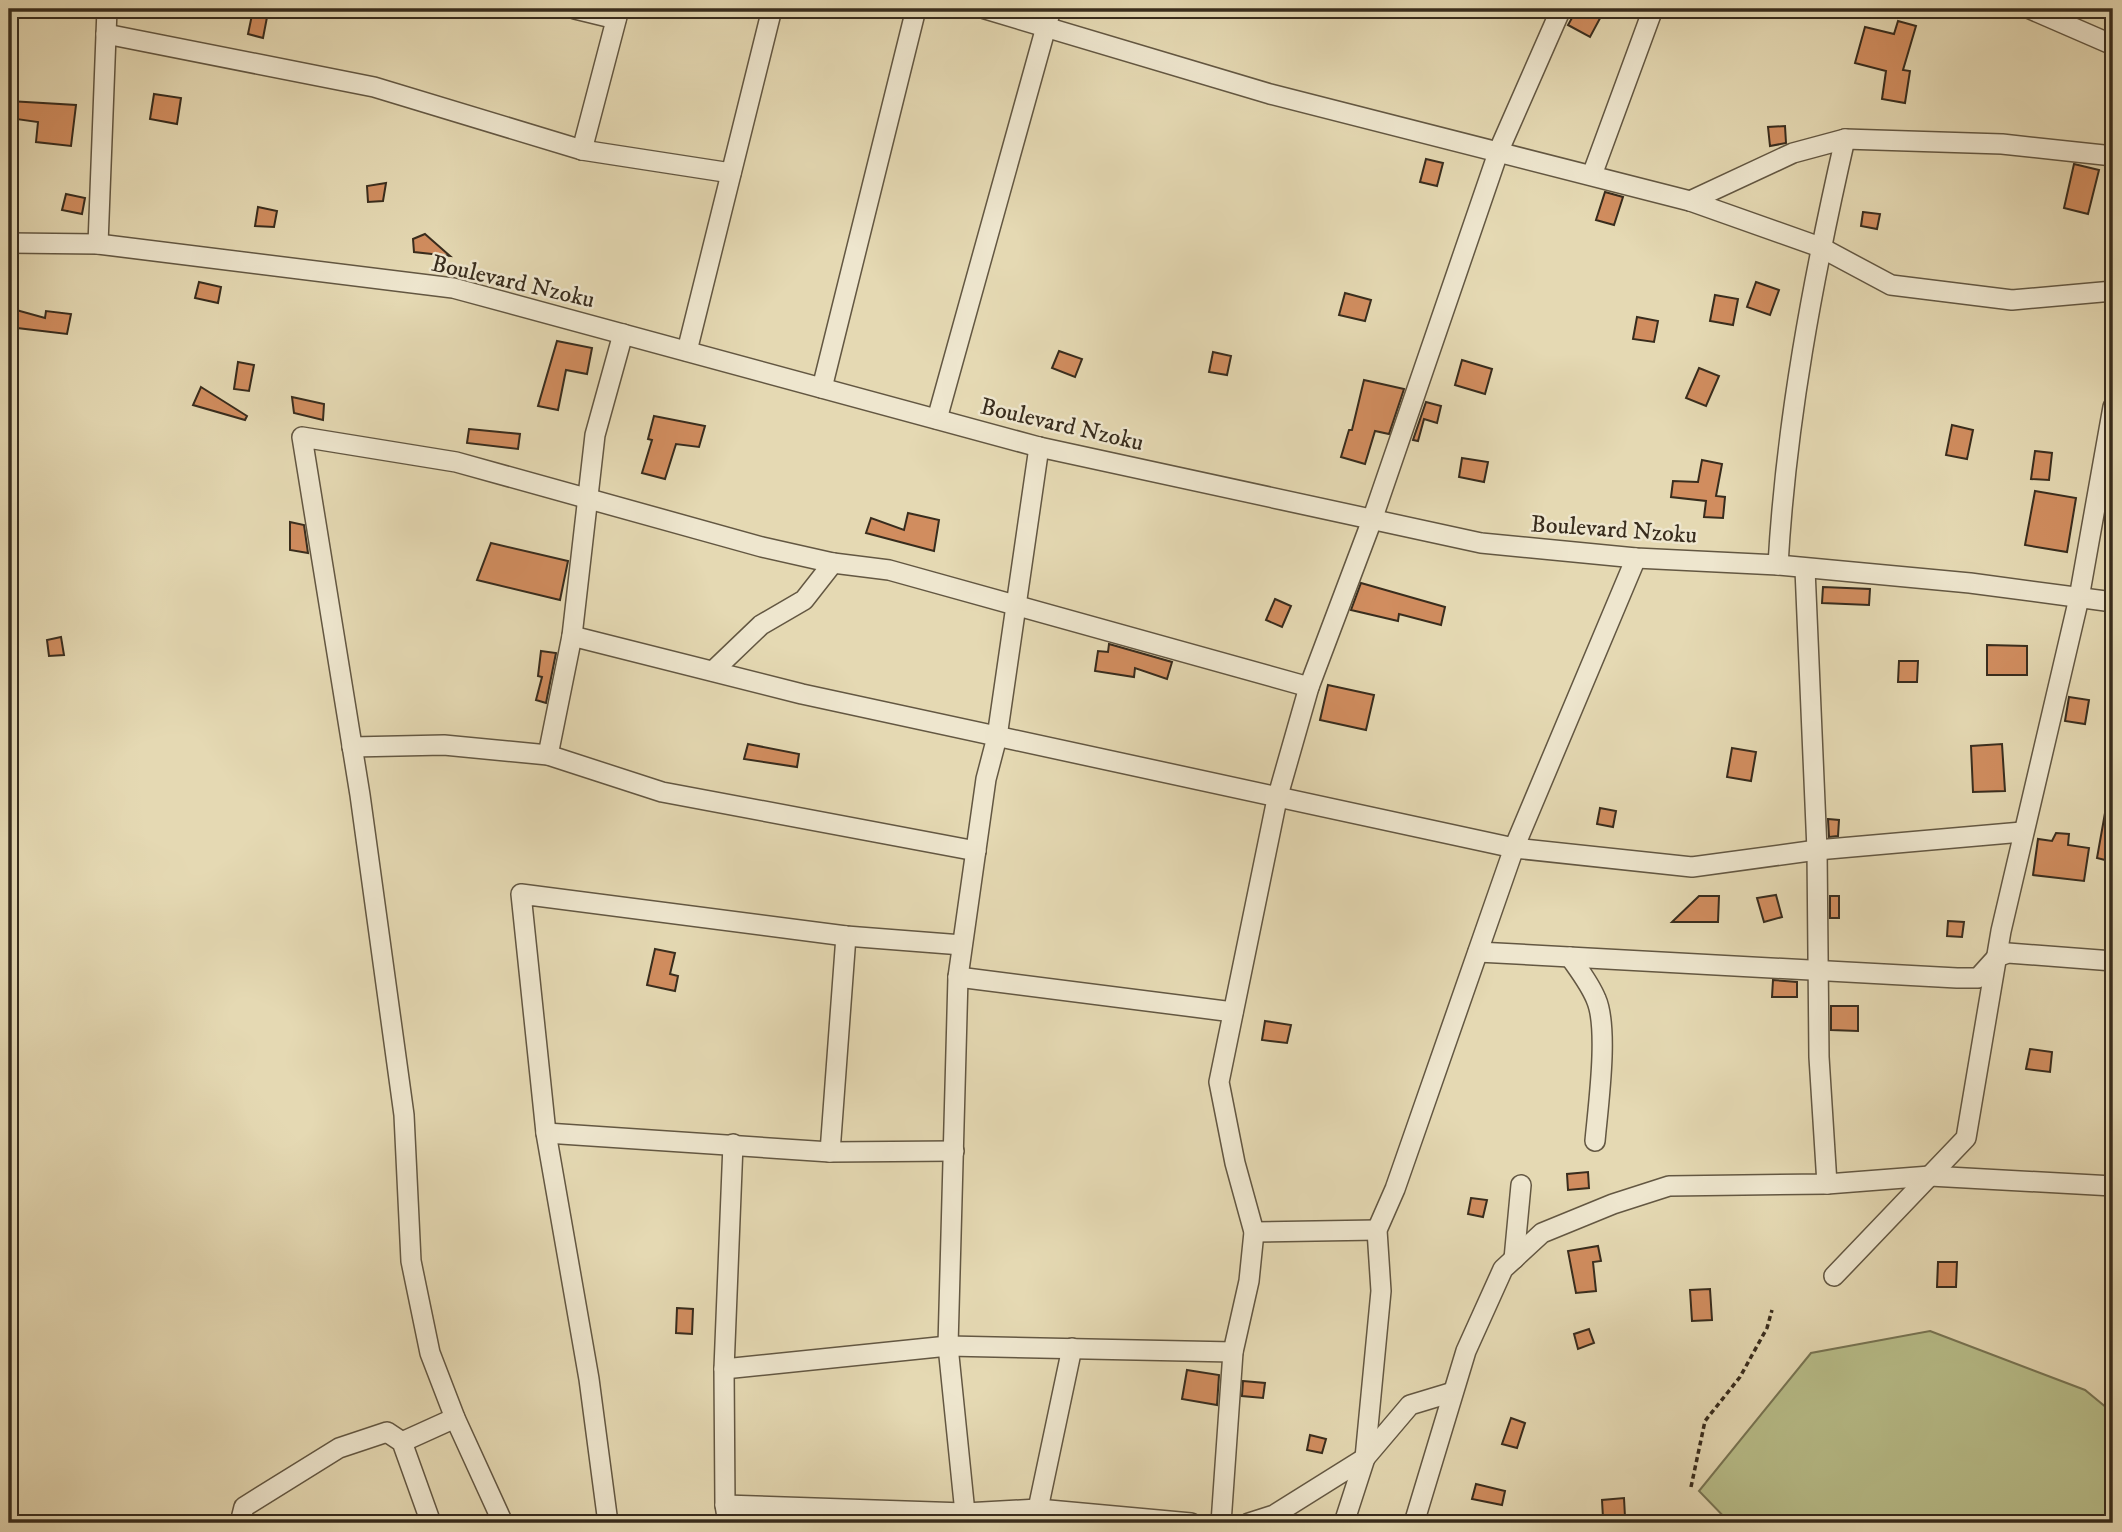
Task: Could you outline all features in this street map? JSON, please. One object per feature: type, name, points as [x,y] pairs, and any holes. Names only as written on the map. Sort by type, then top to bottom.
[{"type":"street","points":[[98,244],[107,9]]},
{"type":"street","points":[[575,9],[618,14],[582,150]]},
{"type":"street","points":[[687,351],[772,9]]},
{"type":"street","points":[[822,388],[916,9]]},
{"type":"street","points":[[985,9],[1048,18],[1270,94],[1499,150],[1690,201],[1820,247],[1891,285],[2012,300],[2113,290]]},
{"type":"street","points":[[1221,1523],[1233,1352],[1249,1281],[1254,1232],[1235,1163],[1219,1082],[1277,799],[1309,687],[1372,520],[1499,150],[1561,9]]},
{"type":"street","points":[[1592,175],[1653,9]]},
{"type":"street","points":[[2030,9],[2113,45]]},
{"type":"street","points":[[937,419],[1048,18]]},
{"type":"street","points":[[106,34],[374,87],[582,150],[731,173]]},
{"type":"street","points":[[1690,201],[1793,153],[1845,139],[2002,144],[2113,156]]},
{"type":"street","points":[[1778,565],[1788,453],[1820,247],[1845,139]]},
{"type":"street","name":"Boulevard Nzoku","points":[[9,243],[98,244],[453,288],[1039,447],[1481,543],[1636,558],[1778,565],[1970,583],[2113,602]]},
{"type":"street","points":[[548,755],[572,636],[595,435],[623,334]]},
{"type":"street","points":[[1834,1276],[1966,1138],[2022,832],[2080,598],[2113,407]]},
{"type":"street","points":[[503,1523],[455,1418],[430,1353],[411,1261],[404,1115],[352,747],[302,438],[456,462],[834,563],[889,570],[1309,687]]},
{"type":"street","points":[[965,1513],[948,1346],[958,977],[986,779],[997,737],[1039,447]]},
{"type":"street","points":[[1344,1523],[1365,1458],[1381,1291],[1377,1230],[1395,1189],[1514,848],[1636,558]]},
{"type":"street","points":[[713,671],[761,625],[804,600],[834,563]]},
{"type":"street","points":[[1805,569],[1817,850],[1819,1057],[1827,1184]]},
{"type":"street","points":[[572,636],[997,737],[1514,848],[1692,867],[1817,850],[2022,832]]},
{"type":"street","points":[[352,747],[444,745],[548,755],[662,792],[976,851]]},
{"type":"street","points":[[608,1523],[589,1379],[545,1133],[521,894],[846,936],[962,945]]},
{"type":"street","points":[[830,1153],[846,936]]},
{"type":"street","points":[[1478,952],[1978,978],[1997,957],[2008,953],[2113,961]]},
{"type":"street","points":[[1570,957],[1597,1000],[1600,1017],[1600,1088],[1595,1141]]},
{"type":"street","points":[[958,977],[1233,1012]]},
{"type":"street","points":[[545,1133],[733,1144],[830,1153],[954,1151]]},
{"type":"street","points":[[733,1144],[724,1369],[726,1514],[965,1513],[1191,1523]]},
{"type":"street","points":[[1414,1523],[1471,1339],[1503,1269],[1542,1233],[1613,1204],[1669,1186],[1827,1184],[1930,1176],[2113,1186]]},
{"type":"street","points":[[1514,1259],[1521,1185]]},
{"type":"street","points":[[1254,1232],[1377,1230]]},
{"type":"street","points":[[724,1369],[948,1346],[1233,1352]]},
{"type":"street","points":[[1037,1516],[1072,1349]]},
{"type":"street","points":[[1249,1523],[1274,1515],[1365,1458],[1410,1405],[1454,1392]]},
{"type":"street","points":[[402,1442],[455,1418]]},
{"type":"street","points":[[240,1523],[244,1507],[339,1448],[387,1432],[402,1442],[431,1523]]},
{"type":"path","points":[[1691,1487],[1705,1421],[1740,1377],[1767,1328],[1772,1310]]},
{"type":"green space","points":[[1930,1331],[2085,1390],[2113,1413],[2113,1523],[1730,1523],[1699,1491],[1811,1353]]},
{"type":"building","points":[[1577,9],[1605,9],[1590,37],[1568,25]]},
{"type":"building","points":[[253,10],[268,12],[263,38],[248,34]]},
{"type":"building","points":[[1898,21],[1916,26],[1903,70],[1910,71],[1905,103],[1882,99],[1886,71],[1855,63],[1865,27],[1894,34]]},
{"type":"building","points":[[154,94],[181,98],[177,124],[150,119]]},
{"type":"building","points":[[9,101],[76,105],[71,146],[36,142],[38,122],[9,118]]},
{"type":"building","points":[[1785,126],[1786,143],[1770,146],[1768,127]]},
{"type":"building","points":[[1426,159],[1443,163],[1437,186],[1420,182]]},
{"type":"building","points":[[2074,164],[2099,170],[2088,214],[2064,208]]},
{"type":"building","points":[[386,183],[383,201],[368,202],[367,186]]},
{"type":"building","points":[[1605,192],[1623,197],[1614,225],[1596,220]]},
{"type":"building","points":[[66,194],[85,198],[82,214],[62,210]]},
{"type":"building","points":[[258,207],[277,211],[274,227],[255,226]]},
{"type":"building","points":[[1863,212],[1880,214],[1877,229],[1861,226]]},
{"type":"building","points":[[425,234],[450,256],[414,252],[413,239]]},
{"type":"building","points":[[199,282],[221,287],[218,303],[195,298]]},
{"type":"building","points":[[1756,282],[1779,290],[1770,315],[1747,307]]},
{"type":"building","points":[[1345,293],[1371,300],[1365,321],[1339,315]]},
{"type":"building","points":[[1715,295],[1738,299],[1733,325],[1710,321]]},
{"type":"building","points":[[9,308],[45,318],[46,311],[71,314],[67,334],[9,327]]},
{"type":"building","points":[[1637,317],[1658,321],[1654,342],[1633,339]]},
{"type":"building","points":[[557,341],[592,348],[587,374],[566,370],[558,410],[538,406]]},
{"type":"building","points":[[1059,351],[1082,359],[1075,377],[1052,368]]},
{"type":"building","points":[[1213,352],[1231,356],[1227,375],[1209,372]]},
{"type":"building","points":[[1462,360],[1492,369],[1485,394],[1455,385]]},
{"type":"building","points":[[238,362],[254,365],[249,391],[234,389]]},
{"type":"building","points":[[1699,368],[1719,376],[1706,406],[1686,398]]},
{"type":"building","points":[[1364,380],[1404,389],[1389,434],[1375,431],[1365,464],[1341,457],[1349,430],[1352,430]]},
{"type":"building","points":[[201,387],[247,416],[245,420],[193,405]]},
{"type":"building","points":[[292,397],[324,404],[323,420],[294,413]]},
{"type":"building","points":[[1426,402],[1441,406],[1437,423],[1424,419],[1418,441],[1413,440]]},
{"type":"building","points":[[654,416],[705,426],[699,447],[676,444],[665,479],[642,473],[652,440],[648,439]]},
{"type":"building","points":[[1952,425],[1973,430],[1967,459],[1946,455]]},
{"type":"building","points":[[469,429],[520,434],[518,449],[467,443]]},
{"type":"building","points":[[2035,451],[2052,453],[2049,480],[2031,479]]},
{"type":"building","points":[[1462,458],[1488,462],[1484,482],[1459,477]]},
{"type":"building","points":[[1702,460],[1722,464],[1716,496],[1725,497],[1723,518],[1704,517],[1706,501],[1671,497],[1673,481],[1698,482]]},
{"type":"building","points":[[2035,491],[2076,498],[2067,552],[2025,545]]},
{"type":"building","points":[[908,513],[939,520],[934,551],[866,533],[871,518],[904,530]]},
{"type":"building","points":[[290,522],[304,525],[308,553],[290,550]]},
{"type":"building","points":[[491,543],[568,561],[560,600],[477,580]]},
{"type":"building","points":[[1361,583],[1445,607],[1441,625],[1399,614],[1398,621],[1351,610]]},
{"type":"building","points":[[1823,587],[1870,589],[1869,605],[1822,603]]},
{"type":"building","points":[[1275,599],[1291,606],[1282,627],[1266,620]]},
{"type":"building","points":[[61,637],[64,655],[49,656],[47,640]]},
{"type":"building","points":[[1109,644],[1172,662],[1167,679],[1135,668],[1134,677],[1095,671],[1098,651],[1108,652]]},
{"type":"building","points":[[1987,645],[2027,646],[2027,675],[1987,675]]},
{"type":"building","points":[[541,651],[556,653],[546,703],[536,700],[542,677],[538,676]]},
{"type":"building","points":[[1899,661],[1918,661],[1917,682],[1898,682]]},
{"type":"building","points":[[1328,685],[1374,695],[1366,730],[1320,720]]},
{"type":"building","points":[[2069,697],[2089,700],[2085,724],[2065,721]]},
{"type":"building","points":[[748,744],[799,754],[797,767],[744,759]]},
{"type":"building","points":[[2002,744],[2005,791],[1973,792],[1971,746]]},
{"type":"building","points":[[1732,748],[1756,752],[1751,781],[1727,777]]},
{"type":"building","points":[[1600,808],[1616,811],[1613,827],[1597,824]]},
{"type":"building","points":[[2105,813],[2113,813],[2113,862],[2097,858]]},
{"type":"building","points":[[1828,819],[1839,820],[1838,836],[1829,837]]},
{"type":"building","points":[[2056,833],[2069,834],[2068,845],[2089,848],[2084,881],[2033,875],[2038,839],[2052,841]]},
{"type":"building","points":[[1776,895],[1782,917],[1764,922],[1757,898]]},
{"type":"building","points":[[1699,896],[1719,896],[1718,922],[1672,922]]},
{"type":"building","points":[[1830,896],[1839,896],[1839,918],[1830,918]]},
{"type":"building","points":[[1948,921],[1964,922],[1962,937],[1947,936]]},
{"type":"building","points":[[655,949],[675,953],[670,974],[678,976],[675,991],[647,985]]},
{"type":"building","points":[[1773,980],[1797,982],[1797,997],[1772,997]]},
{"type":"building","points":[[1831,1006],[1858,1006],[1858,1031],[1831,1030]]},
{"type":"building","points":[[1265,1021],[1291,1025],[1287,1043],[1262,1040]]},
{"type":"building","points":[[2030,1049],[2052,1052],[2050,1072],[2026,1069]]},
{"type":"building","points":[[1588,1172],[1589,1188],[1568,1190],[1567,1174]]},
{"type":"building","points":[[1471,1198],[1487,1200],[1483,1217],[1468,1214]]},
{"type":"building","points":[[1598,1246],[1601,1261],[1593,1262],[1596,1291],[1576,1293],[1568,1251]]},
{"type":"building","points":[[1938,1262],[1957,1262],[1956,1287],[1937,1287]]},
{"type":"building","points":[[1710,1289],[1712,1320],[1692,1321],[1690,1290]]},
{"type":"building","points":[[677,1308],[693,1309],[692,1334],[676,1333]]},
{"type":"building","points":[[1589,1329],[1594,1343],[1578,1349],[1574,1334]]},
{"type":"building","points":[[1187,1370],[1219,1375],[1217,1405],[1182,1399]]},
{"type":"building","points":[[1243,1381],[1265,1383],[1263,1398],[1242,1396]]},
{"type":"building","points":[[1511,1418],[1525,1423],[1517,1448],[1502,1444]]},
{"type":"building","points":[[1310,1435],[1326,1439],[1322,1453],[1307,1450]]},
{"type":"building","points":[[1476,1484],[1505,1491],[1502,1505],[1472,1499]]},
{"type":"building","points":[[1624,1498],[1625,1517],[1603,1518],[1602,1500]]}]
